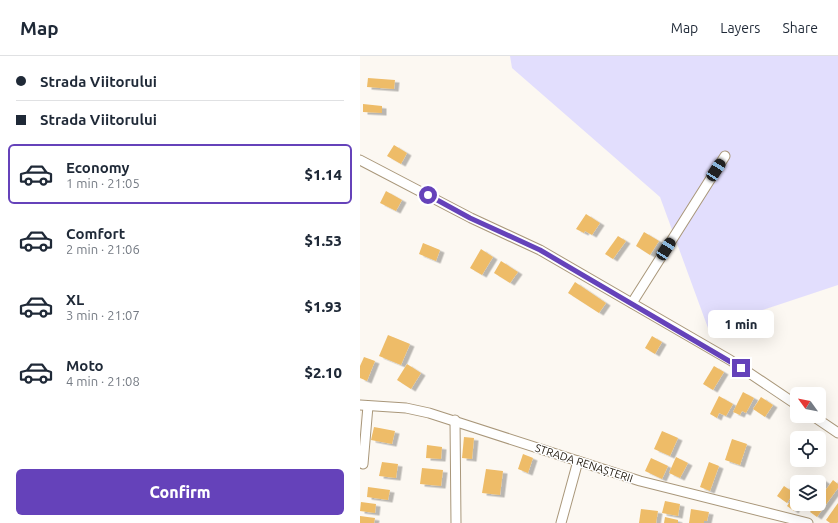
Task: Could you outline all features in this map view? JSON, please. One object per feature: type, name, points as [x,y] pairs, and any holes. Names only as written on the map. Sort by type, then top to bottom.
[{"type":"street","points":[[632,303],[725,156]]},
{"type":"street","points":[[360,160],[470,218],[540,250],[730,360],[790,400]]},
{"type":"street","points":[[363,464],[364,406]]},
{"type":"street","name":"STRADA RENAȘTERII","points":[[364,406],[406,408],[429,413],[455,420],[640,482],[808,523]]},
{"type":"street","points":[[455,420],[456,523]]},
{"type":"street","points":[[824,423],[838,432]]},
{"type":"street","points":[[562,523],[578,461]]},
{"type":"shaded area","points":[[510,56],[838,56],[838,285],[708,328],[660,197],[512,68]]},
{"type":"building","points":[[368,78],[395,80],[394,89],[367,87]]},
{"type":"building","points":[[363,104],[382,106],[382,113],[363,112]]},
{"type":"building","points":[[394,145],[407,153],[401,164],[387,156]]},
{"type":"building","points":[[386,191],[402,200],[396,211],[380,203]]},
{"type":"building","points":[[586,214],[600,223],[592,235],[585,231],[584,233],[576,229]]},
{"type":"building","points":[[644,232],[659,241],[650,255],[636,246]]},
{"type":"building","points":[[618,236],[626,241],[613,259],[605,254]]},
{"type":"building","points":[[423,243],[440,250],[436,261],[419,254]]},
{"type":"building","points":[[481,249],[493,257],[482,275],[470,268]]},
{"type":"building","points":[[501,261],[518,272],[510,283],[494,273]]},
{"type":"building","points":[[575,282],[606,303],[599,313],[568,293]]},
{"type":"building","points":[[388,335],[410,344],[401,365],[379,356]]},
{"type":"building","points":[[652,336],[662,342],[655,354],[645,348]]},
{"type":"building","points":[[364,357],[375,361],[367,381],[360,378],[360,366]]},
{"type":"building","points":[[407,364],[421,373],[411,389],[397,380]]},
{"type":"building","points":[[714,366],[724,372],[713,390],[703,384]]},
{"type":"building","points":[[743,392],[754,398],[746,413],[742,411],[740,415],[733,412]]},
{"type":"building","points":[[719,396],[733,404],[726,416],[719,413],[717,418],[710,414]]},
{"type":"building","points":[[761,397],[773,405],[765,417],[753,409]]},
{"type":"building","points":[[374,427],[395,431],[392,444],[371,440]]},
{"type":"building","points":[[662,431],[678,438],[670,456],[654,449]]},
{"type":"building","points":[[464,437],[474,438],[472,459],[462,458]]},
{"type":"building","points":[[732,439],[747,444],[740,465],[725,460]]},
{"type":"building","points":[[427,445],[442,447],[441,459],[426,458]]},
{"type":"building","points":[[523,454],[533,458],[528,473],[518,469]]},
{"type":"building","points":[[676,457],[688,463],[680,478],[669,473]]},
{"type":"building","points":[[651,458],[668,466],[662,479],[645,471]]},
{"type":"building","points":[[382,462],[398,464],[396,478],[379,476]]},
{"type":"building","points":[[709,462],[719,466],[710,491],[700,487]]},
{"type":"building","points":[[422,468],[443,470],[441,486],[420,484]]},
{"type":"building","points":[[486,469],[503,471],[500,495],[482,493]]},
{"type":"building","points":[[833,480],[838,484],[838,488],[826,505],[826,490]]},
{"type":"building","points":[[784,486],[790,490],[790,498],[787,503],[777,496]]},
{"type":"building","points":[[368,487],[390,490],[388,500],[367,497]]},
{"type":"building","points":[[665,501],[680,504],[678,516],[662,513]]},
{"type":"building","points":[[361,502],[376,504],[375,513],[360,511]]},
{"type":"building","points":[[838,503],[838,522],[830,523],[826,520]]},
{"type":"building","points":[[641,509],[658,511],[656,523],[639,523]]},
{"type":"building","points":[[691,509],[709,512],[707,521],[704,521],[704,523],[689,523]]},
{"type":"building","points":[[811,511],[821,511],[817,517],[810,512]]},
{"type":"building","points":[[360,516],[375,518],[374,523],[360,523]]},
{"type":"building","points":[[665,517],[678,520],[678,523],[664,523]]},
{"type":"route","points":[[428,195],[470,218],[540,250],[669,324],[741,368]]}]
